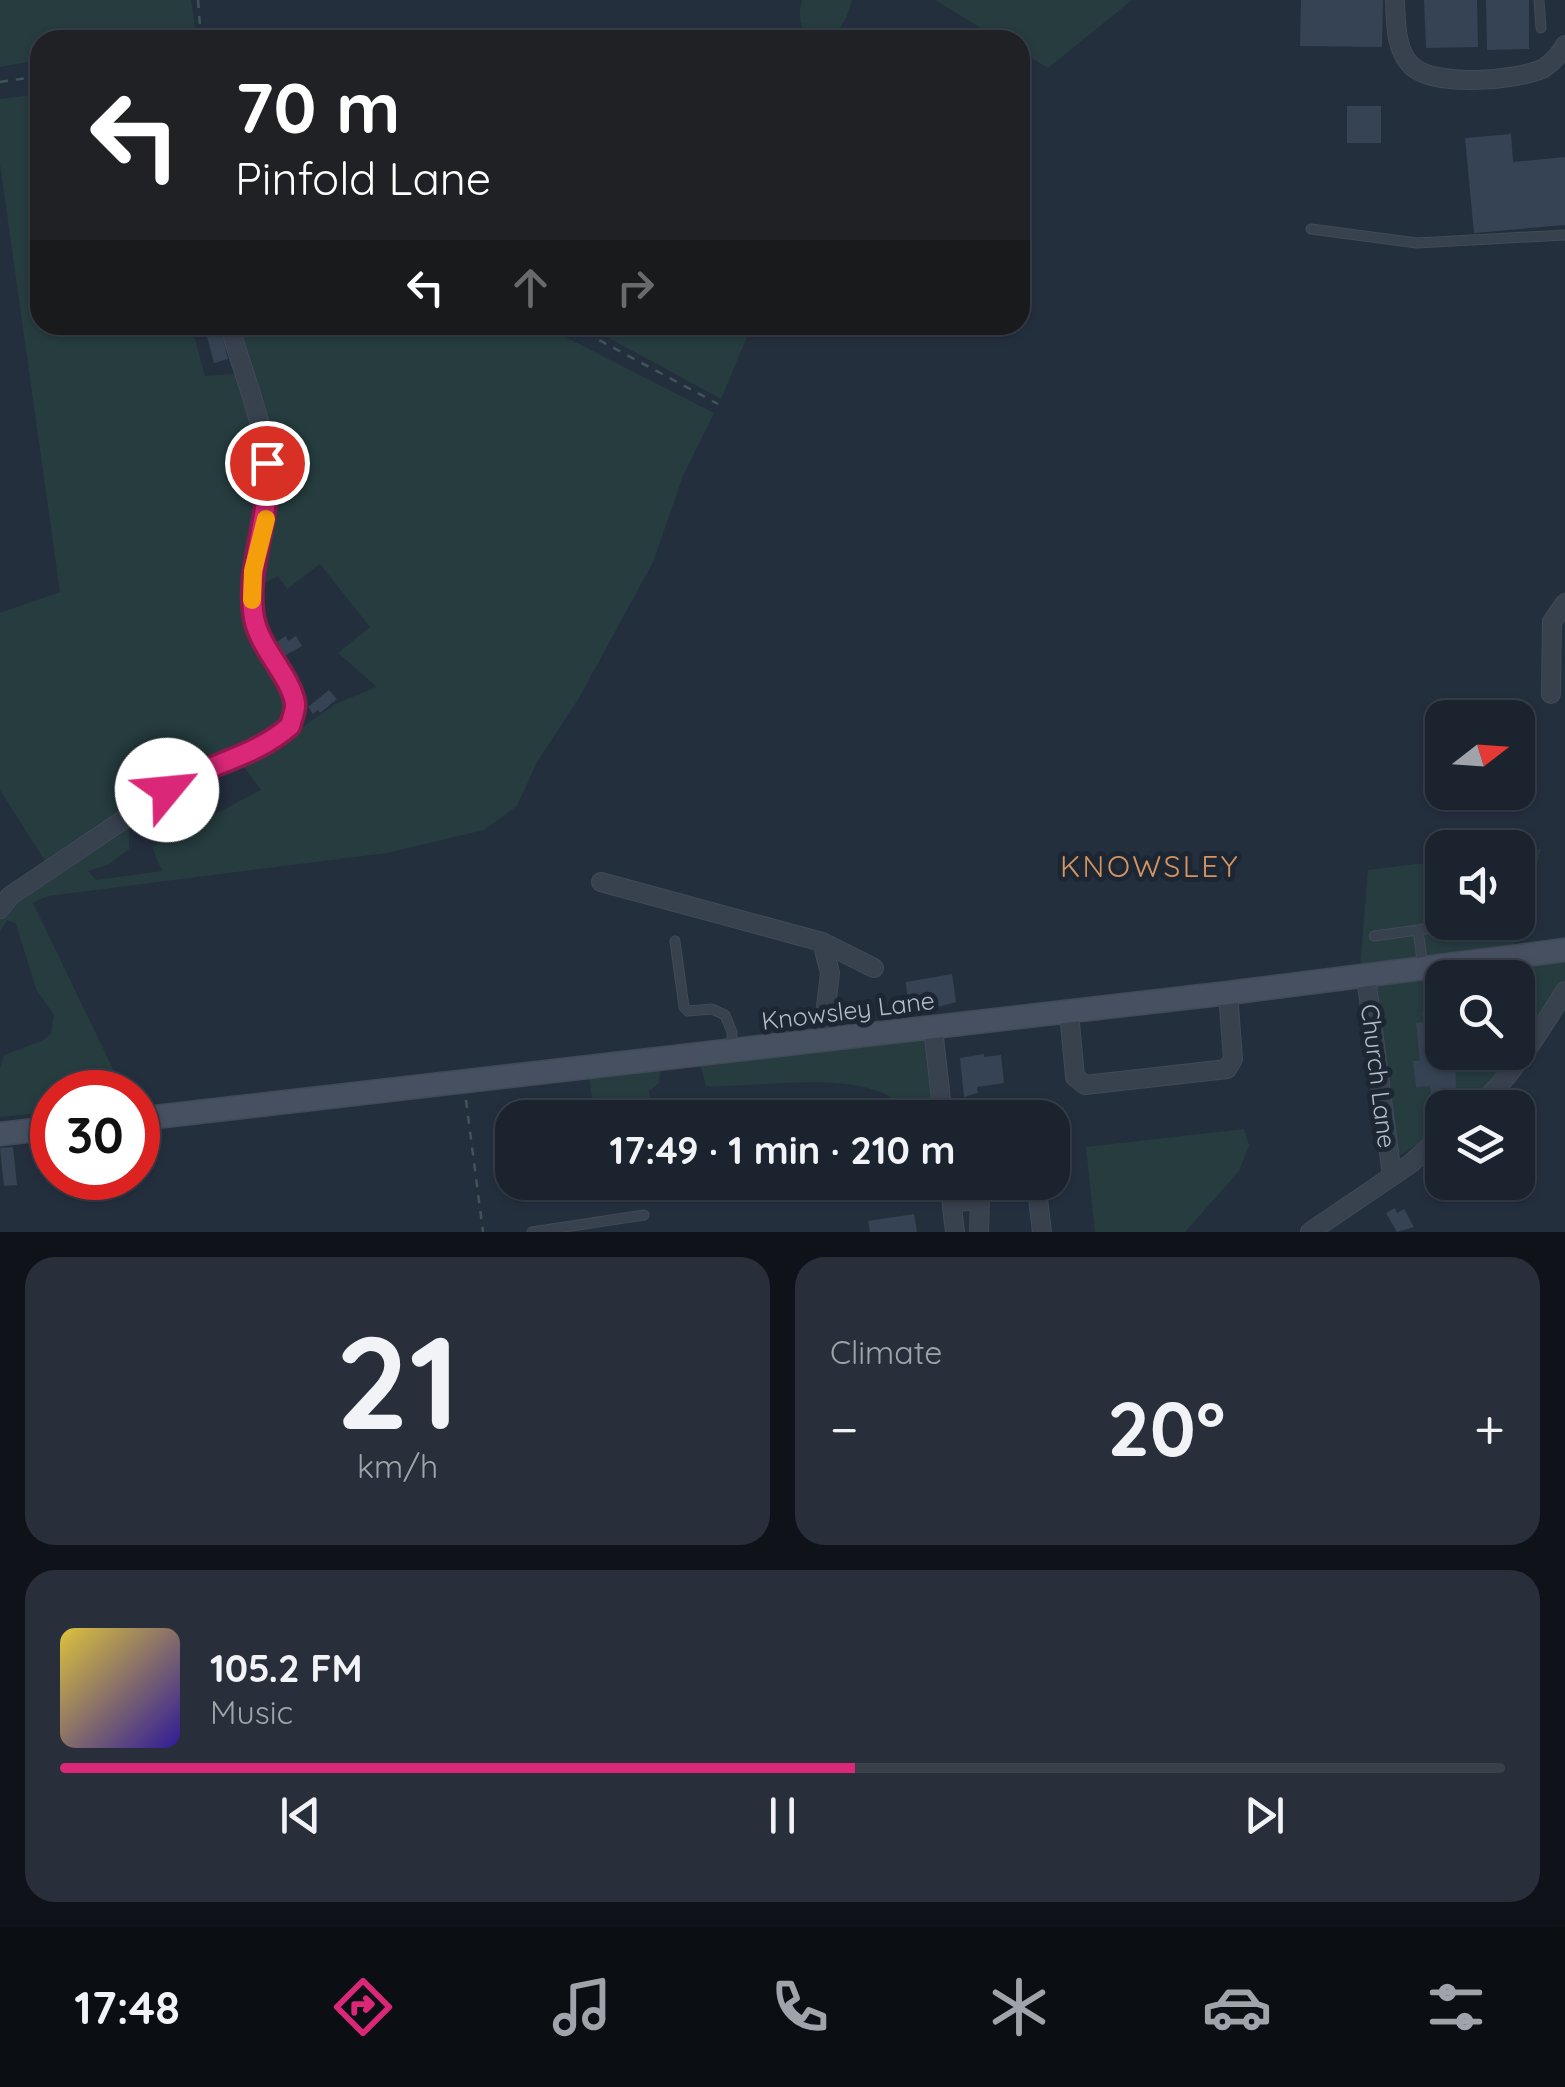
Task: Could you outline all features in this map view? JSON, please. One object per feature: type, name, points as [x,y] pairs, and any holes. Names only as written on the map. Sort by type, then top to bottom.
[{"type":"main road","name":"Knowsley Lane","points":[[160,1117],[732,1052],[1565,950]]},
{"type":"main road","points":[[0,1134],[30,1131]]},
{"type":"street","points":[[1395,0],[1405,57],[1426,76],[1457,80],[1526,74],[1552,62],[1565,44]]},
{"type":"street","points":[[0,908],[10,896],[184,778],[268,745],[290,726],[295,700],[263,643],[254,616],[253,571],[269,484],[232,335]]},
{"type":"street","points":[[1551,694],[1552,622],[1565,603]]},
{"type":"street","points":[[601,882],[822,942],[874,968]]},
{"type":"street","points":[[822,942],[830,973],[822,1041]]},
{"type":"street","name":"Church Lane","points":[[1366,976],[1392,1176]]},
{"type":"street","points":[[1494,1090],[1565,991]]},
{"type":"street","points":[[1068,1012],[1075,1077],[1085,1085],[1227,1069],[1233,1059],[1228,993]]},
{"type":"street","points":[[933,1028],[940,1100]]},
{"type":"street","points":[[1319,1229],[1425,1150]]},
{"type":"street","points":[[954,1232],[952,1202],[957,1200]]},
{"type":"street","points":[[979,1232],[981,1200]]},
{"type":"street","points":[[1038,1200],[1042,1232]]},
{"type":"lane","points":[[1539,0],[1541,28]]},
{"type":"lane","points":[[1311,229],[1417,243],[1565,235]]},
{"type":"lane","points":[[1374,936],[1425,929]]},
{"type":"lane","points":[[1418,930],[1423,970]]},
{"type":"lane","points":[[675,941],[684,1007],[688,1011],[712,1009],[724,1015],[732,1032],[732,1052]]},
{"type":"lane","points":[[532,1232],[644,1215]]},
{"type":"path","points":[[198,0],[200,30]]},
{"type":"path","points":[[0,82],[30,78]]},
{"type":"path","points":[[590,335],[718,404]]},
{"type":"path","points":[[464,1083],[483,1232]]},
{"type":"green space","points":[[0,0],[191,0],[195,30],[30,30],[30,62],[0,67]]},
{"type":"green space","points":[[802,0],[852,0],[838,30],[805,30]]},
{"type":"green space","points":[[935,0],[1132,0],[1048,68],[1030,57],[1030,30],[984,30]]},
{"type":"green space","points":[[30,95],[30,335],[194,335],[205,376],[237,374],[264,471],[264,491],[241,607],[249,634],[290,705],[279,729],[268,741],[243,743],[182,771],[106,825],[45,861],[0,790],[0,613],[60,592],[0,164],[0,99]]},
{"type":"green space","points":[[237,335],[562,335],[714,413],[683,476],[653,562],[579,698],[537,762],[517,806],[484,830],[387,853],[48,896],[33,903],[113,1070],[30,1070],[30,1114],[0,1117],[0,1068],[4,1055],[51,1034],[54,1015],[36,989],[16,924],[7,920],[0,932],[0,916],[12,899],[129,820],[129,849],[109,864],[88,871],[96,880],[162,871],[152,847],[261,790],[242,764],[337,703],[377,687],[338,653],[370,627],[320,564],[287,589],[278,576],[259,586],[273,526]]},
{"type":"green space","points":[[603,335],[748,335],[721,399]]},
{"type":"green space","points":[[1425,863],[1425,940],[1515,940],[1513,948],[1360,968],[1368,870]]},
{"type":"green space","points":[[1565,961],[1565,980],[1535,1026],[1535,965]]},
{"type":"green space","points":[[1425,978],[1425,1070],[1501,1070],[1483,1090],[1425,1090],[1425,1139],[1394,1160],[1375,984]]},
{"type":"green space","points":[[928,1037],[934,1100],[896,1100],[874,1090],[818,1082],[706,1086],[701,1067],[706,1063]]},
{"type":"green space","points":[[661,1067],[659,1083],[649,1091],[650,1100],[592,1100],[589,1077]]},
{"type":"green space","points":[[1244,1129],[1249,1145],[1239,1171],[1185,1232],[1095,1232],[1086,1147]]},
{"type":"building","points":[[1301,0],[1383,0],[1382,47],[1300,46]]},
{"type":"building","points":[[1424,0],[1477,0],[1478,47],[1426,48]]},
{"type":"building","points":[[1486,0],[1529,0],[1529,49],[1487,50]]},
{"type":"building","points":[[1347,106],[1381,106],[1381,143],[1347,143]]},
{"type":"building","points":[[1511,134],[1513,162],[1565,157],[1565,225],[1474,233],[1465,138]]},
{"type":"building","points":[[207,335],[222,335],[228,359],[214,363]]},
{"type":"building","points":[[286,636],[288,641],[296,636],[302,646],[283,657],[275,643]]},
{"type":"building","points":[[329,690],[337,699],[313,714],[308,707]]},
{"type":"building","points":[[198,778],[208,800],[195,806],[185,784]]},
{"type":"building","points":[[952,974],[956,1002],[914,1010],[913,1005],[908,1005],[906,982]]},
{"type":"building","points":[[1425,1012],[1425,1070],[1455,1070],[1456,1090],[1416,1087],[1413,1061],[1420,1061],[1416,1023],[1424,1022]]},
{"type":"building","points":[[1001,1055],[1004,1083],[977,1087],[978,1093],[964,1097],[960,1058]]},
{"type":"building","points":[[13,1147],[17,1185],[4,1186],[0,1148]]},
{"type":"building","points":[[1395,1208],[1397,1213],[1404,1209],[1414,1227],[1397,1232],[1386,1213]]},
{"type":"building","points":[[914,1214],[917,1232],[870,1232],[868,1221]]},
{"type":"slow traffic","points":[[252,600],[253,571],[266,519]]},
{"type":"district","name":"KNOWSLEY","points":[[1150,866]]},
{"type":"route","points":[[167,790],[184,778],[268,745],[290,726],[295,710],[295,700],[257,630],[252,601],[253,571],[268,504],[267,463]]}]
